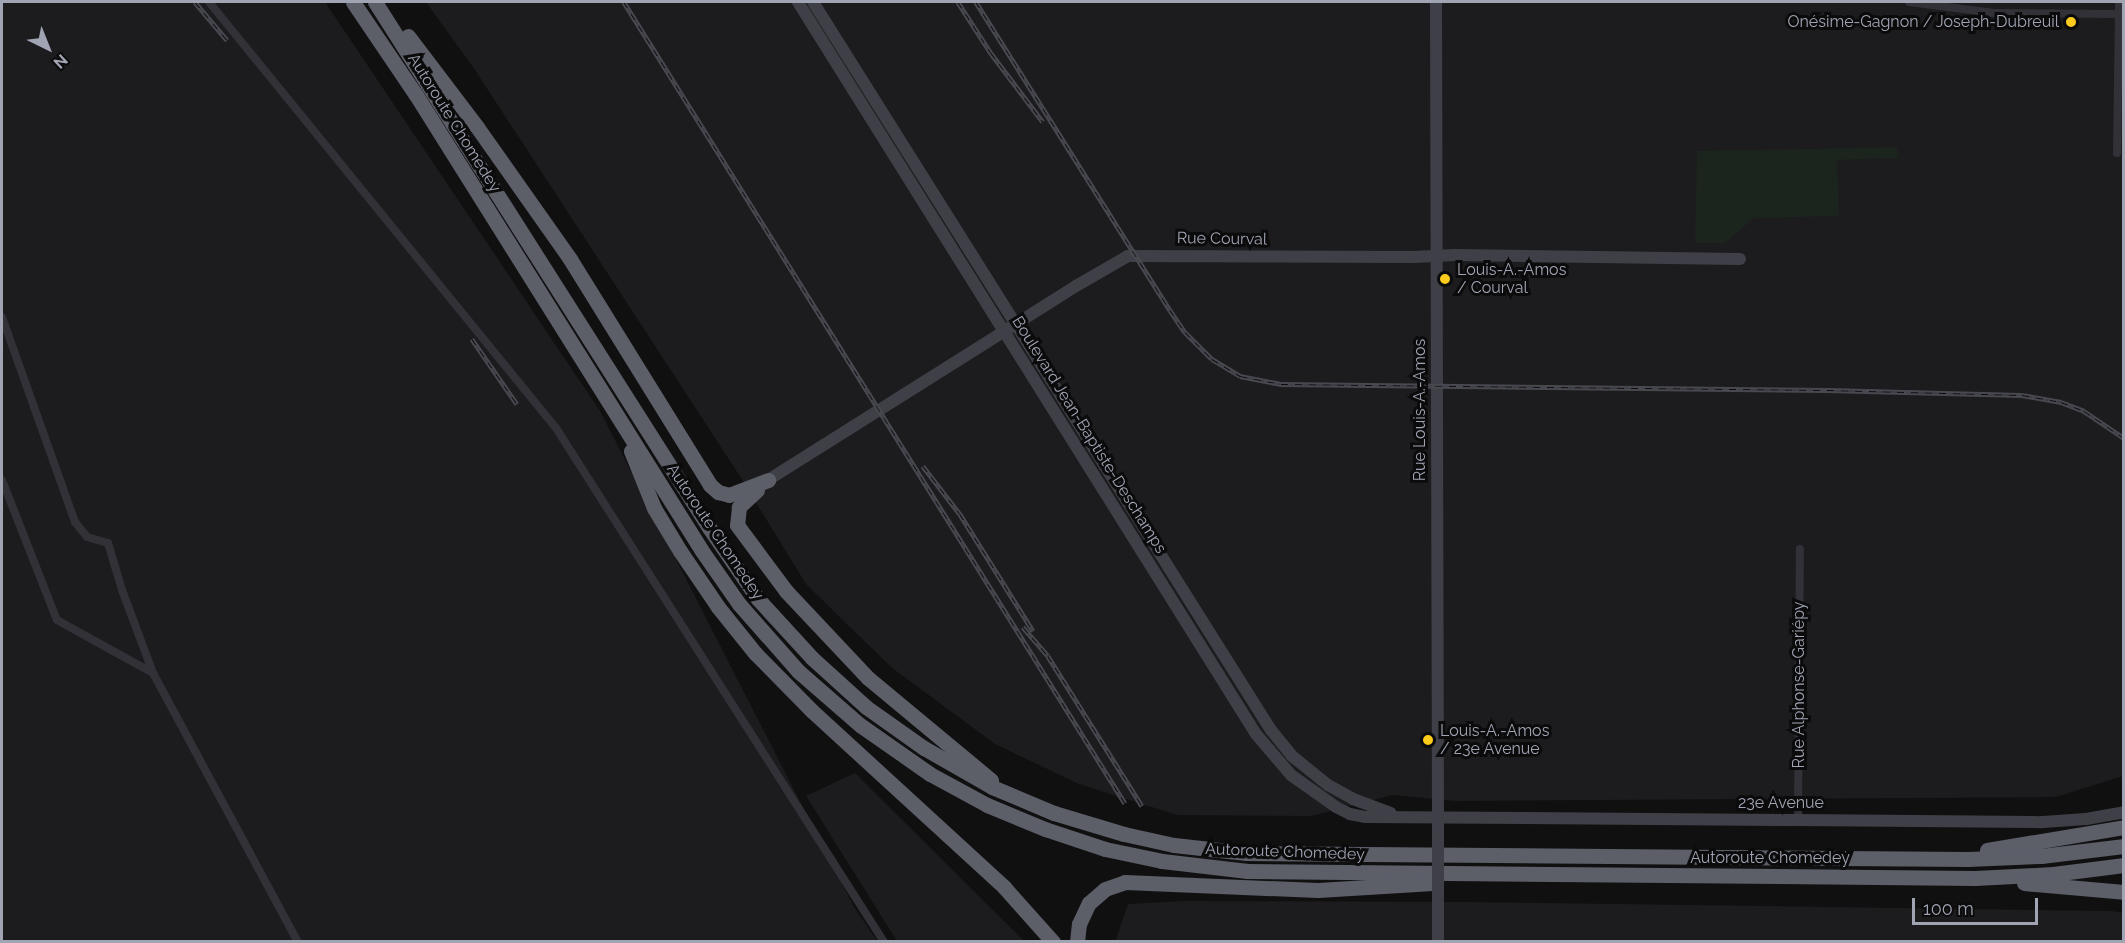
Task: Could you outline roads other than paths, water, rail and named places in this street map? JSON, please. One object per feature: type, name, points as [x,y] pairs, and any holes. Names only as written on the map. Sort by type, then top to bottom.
[{"type":"highway","name":"Autoroute Chomedey","points":[[353,2],[416,94],[719,577],[776,647],[833,703],[872,735],[930,774],[987,805],[1045,829],[1105,849],[1198,867],[1265,872],[1961,878],[2021,876],[2124,865]]},
{"type":"highway","name":"Autoroute Chomedey","points":[[375,2],[710,529],[758,598],[812,658],[879,717],[939,758],[1011,796],[1053,813],[1124,834],[1174,844],[1240,852],[1922,860],[2041,856],[2124,846]]},
{"type":"highway","points":[[381,2],[462,106],[570,259],[710,485],[718,492],[729,495],[768,480]]},
{"type":"highway","points":[[618,417],[654,508],[705,590],[745,642],[811,710],[1004,887],[1053,942]]},
{"type":"highway","points":[[768,480],[741,504],[736,517],[740,530],[765,564],[804,612],[868,678],[1011,796]]},
{"type":"highway","points":[[1922,860],[2124,827]]},
{"type":"highway","points":[[1077,942],[1079,924],[1089,903],[1105,889],[1125,882],[1326,890],[1541,875]]},
{"type":"highway","points":[[1961,878],[2124,892]]},
{"type":"street","points":[[209,2],[560,433],[884,942]]},
{"type":"street","name":"Boulevard Jean-Baptiste-Deschamps","points":[[798,2],[1278,739],[1301,764],[1334,789],[1362,803],[1405,816],[1438,818]]},
{"type":"street","name":"Boulevard Jean-Baptiste-Deschamps","points":[[813,2],[933,206]]},
{"type":"street","name":"Rue Louis-A.-Amos","points":[[1436,2],[1438,942]]},
{"type":"street","points":[[1909,2],[1994,13],[2118,14]]},
{"type":"street","points":[[2117,153],[2119,2]]},
{"type":"street","name":"Rue Courval","points":[[768,480],[1128,256],[1740,259]]},
{"type":"street","points":[[2,317],[75,522],[87,537],[108,543],[122,590],[153,673],[298,942]]},
{"type":"street","points":[[2,480],[57,620],[153,673]]},
{"type":"street","name":"Rue Alphonse-Gariépy","points":[[1798,820],[1800,549]]},
{"type":"street","name":"23e Avenue","points":[[1438,818],[2043,822],[2086,819],[2124,812]]},
{"type":"railway","points":[[195,2],[227,40]]},
{"type":"railway","points":[[624,2],[1125,803]]},
{"type":"railway","points":[[958,2],[991,53],[1043,122]]},
{"type":"railway","points":[[976,2],[1185,332],[1212,359],[1240,376],[1281,384],[1827,390],[2022,395],[2061,402],[2084,411],[2124,438]]},
{"type":"railway","points":[[472,339],[517,404]]},
{"type":"railway","points":[[923,466],[960,514],[1033,631]]},
{"type":"railway","points":[[1023,627],[1048,656],[1142,806]]},
{"type":"place","name":"Onésime-Gagnon / Joseph-Dubreuil","points":[[2071,22]]},
{"type":"place","name":"Louis-A.-Amos / Courval","points":[[1445,279]]},
{"type":"place","name":"Louis-A.-Amos / 23e Avenue","points":[[1428,740]]}]
